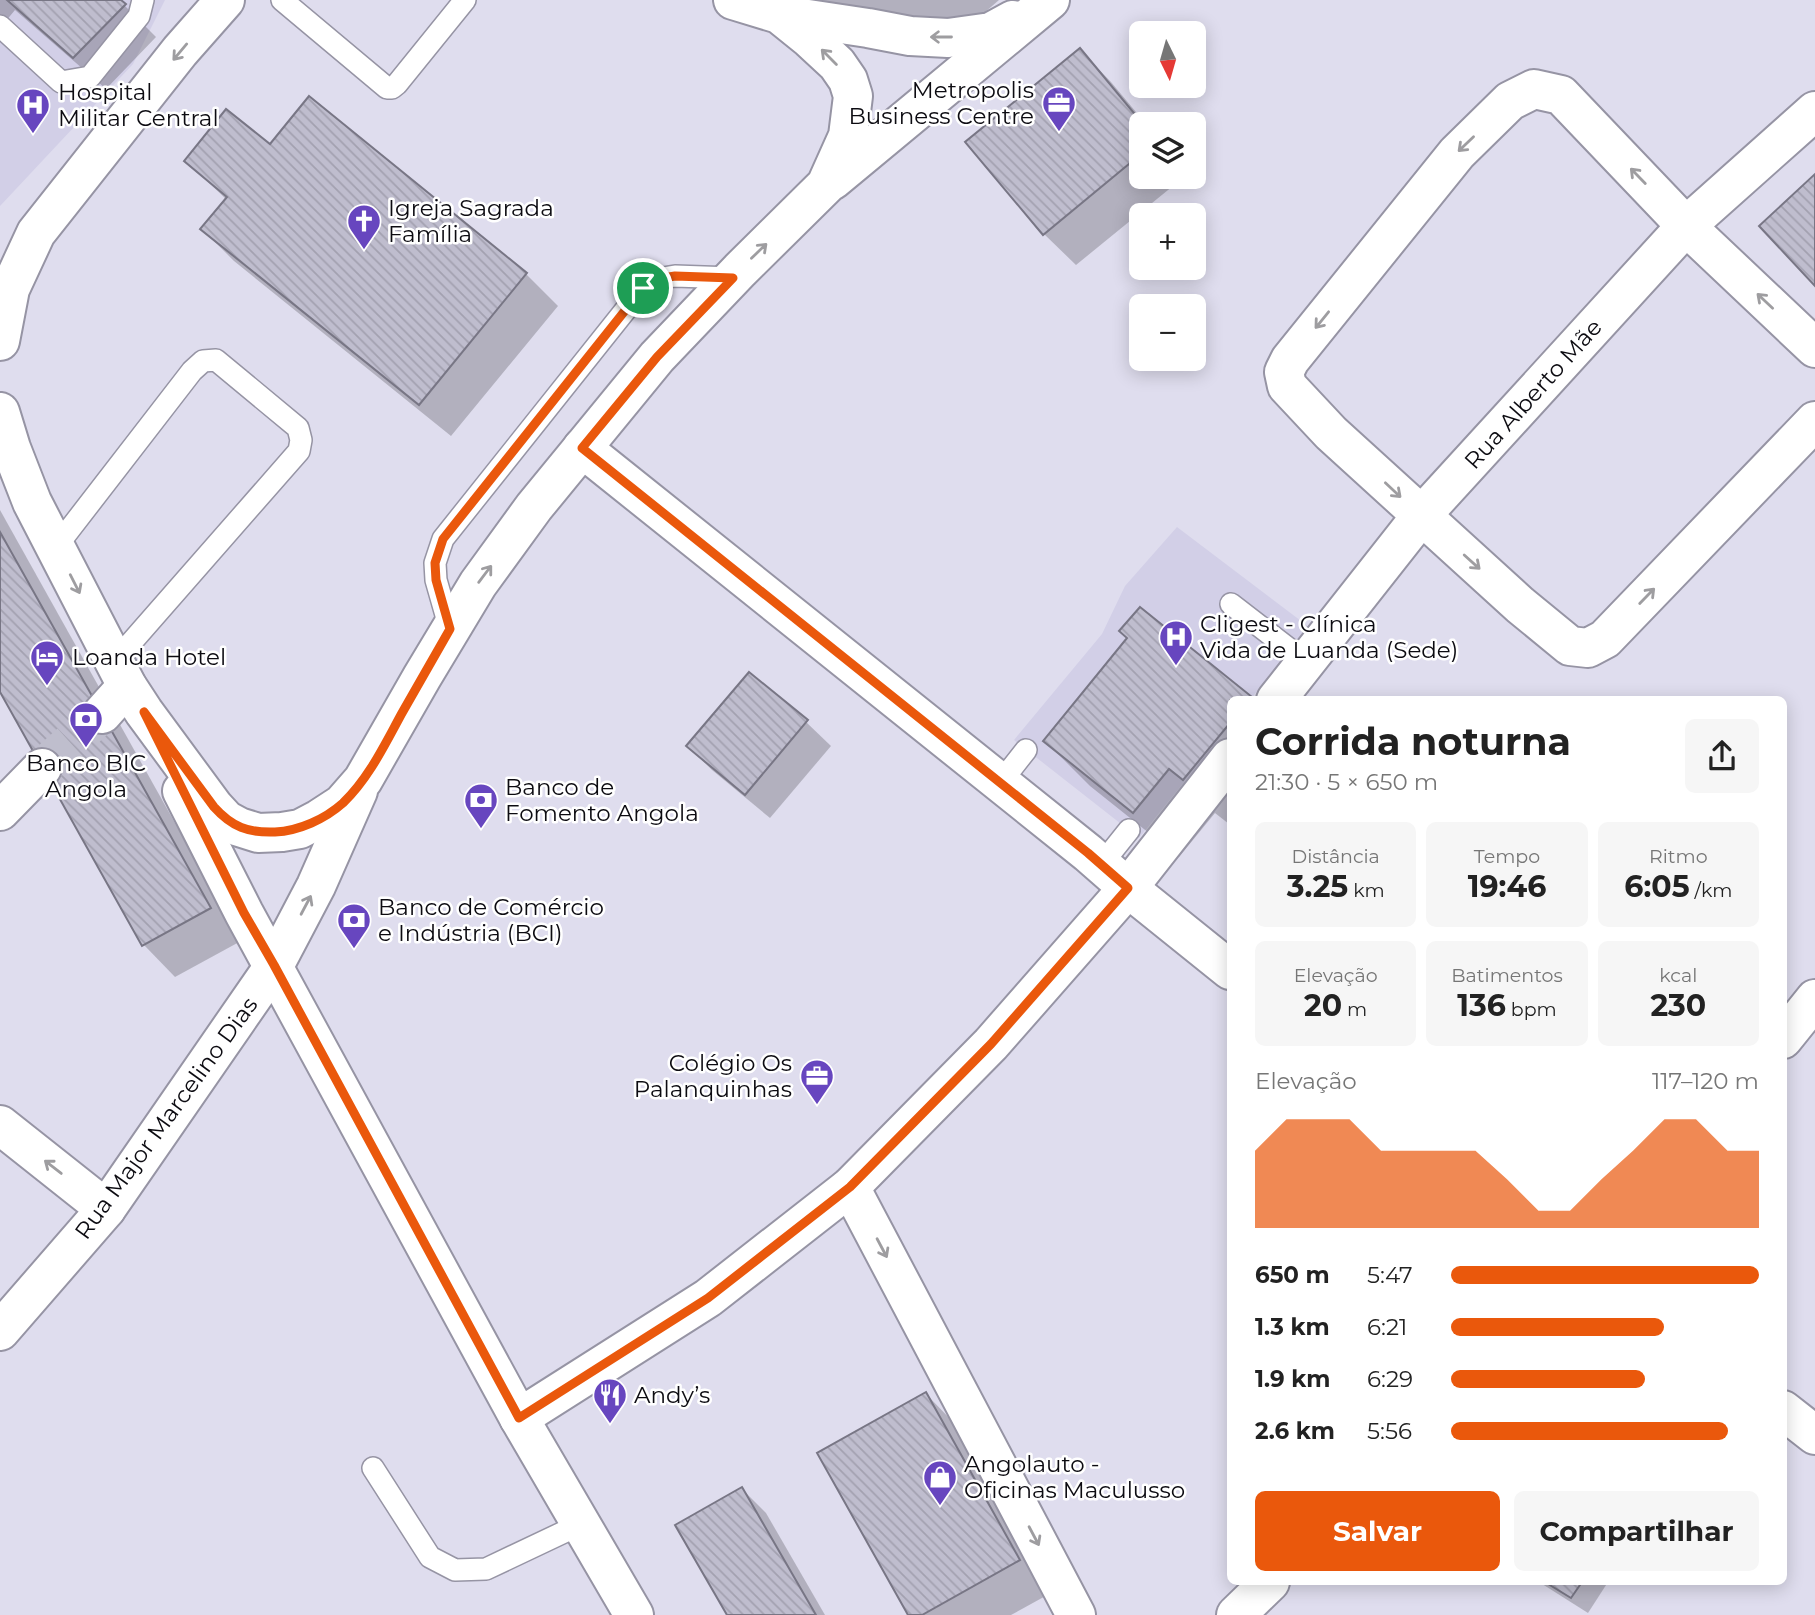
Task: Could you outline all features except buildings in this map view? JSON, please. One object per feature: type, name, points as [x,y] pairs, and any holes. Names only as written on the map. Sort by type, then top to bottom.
[{"type":"street","points":[[0,341],[10,289],[36,233],[180,51],[225,0]]},
{"type":"street","points":[[129,686],[226,820],[258,833],[282,832],[300,829],[342,804],[363,780],[478,584],[534,508],[657,357],[826,186],[1049,0],[991,32],[948,38],[910,36],[779,15],[733,0]]},
{"type":"street","points":[[779,15],[837,64],[848,80],[853,96],[848,136],[826,186]]},
{"type":"street","points":[[1815,348],[1686,226],[1561,95],[1534,89],[1510,102],[1457,153],[1290,360],[1284,372],[1287,386],[1332,433],[1421,516],[1570,646],[1588,648],[1605,639],[1815,421]]},
{"type":"street","name":"Rua Alberto Mãe","points":[[1279,696],[1421,516],[1686,226],[1815,111]]},
{"type":"street","points":[[0,257],[36,233]]},
{"type":"street","points":[[0,412],[32,502],[226,878],[519,1418],[634,1615]]},
{"type":"street","points":[[582,448],[1227,968]]},
{"type":"street","points":[[0,463],[32,502]]},
{"type":"street","points":[[102,714],[129,686]]},
{"type":"street","points":[[519,1418],[708,1298],[850,1187],[991,1044],[1115,877],[1227,761]]},
{"type":"street","points":[[0,811],[43,768]]},
{"type":"street","name":"Rua Major Marcelino Dias","points":[[0,1331],[106,1209],[274,965],[316,886],[363,780]]},
{"type":"street","points":[[1787,1034],[1815,999]]},
{"type":"street","points":[[0,1125],[106,1209]]},
{"type":"street","points":[[850,1187],[1076,1615]]},
{"type":"street","points":[[1787,1413],[1815,1435]]},
{"type":"street","points":[[1237,1615],[1267,1585]]},
{"type":"lane","points":[[0,26],[61,82],[90,76],[139,16],[143,0]]},
{"type":"lane","points":[[282,0],[387,88],[392,88],[464,0]]},
{"type":"lane","points":[[450,629],[436,580],[435,563],[443,539],[634,299],[643,288],[657,279],[675,276],[733,278]]},
{"type":"lane","points":[[56,547],[192,371],[203,361],[216,360],[298,428],[302,440],[299,451],[129,686]]},
{"type":"lane","points":[[1231,604],[1306,662]]},
{"type":"lane","points":[[1000,783],[1026,750]]},
{"type":"lane","points":[[1115,877],[1129,830]]},
{"type":"lane","points":[[373,1468],[430,1557],[455,1570],[485,1569],[581,1524]]},
{"type":"shaded area","name":"Hospital Militar Central","points":[[0,0],[165,0],[133,64],[0,206]]},
{"type":"shaded area","name":"Cligest - Clínica Vida de Luanda (Sede)","points":[[1177,527],[1309,627],[1253,696],[1227,696],[1227,729],[1139,838],[1014,740],[1102,634],[1125,586]]},
{"type":"tunnel","points":[[42,768],[102,714]]},
{"type":"place","name":"Metropolis Business Centre","points":[[1059,133]]},
{"type":"place","name":"Hospital Militar Central","points":[[33,135]]},
{"type":"place","name":"Igreja Sagrada Família","points":[[364,251]]},
{"type":"place","name":"Cligest - Clínica Vida de Luanda (Sede)","points":[[1176,667]]},
{"type":"place","name":"Loanda Hotel","points":[[47,687]]},
{"type":"place","name":"Banco BIC Angola","points":[[86,749]]},
{"type":"place","name":"Banco de Fomento Angola","points":[[481,830]]},
{"type":"place","name":"Banco de Comércio e Indústria (BCI)","points":[[354,950]]},
{"type":"place","name":"Colégio Os Palanquinhas","points":[[817,1106]]},
{"type":"place","name":"Andy’s","points":[[610,1425]]},
{"type":"place","name":"Angolauto - Oficinas Maculusso","points":[[940,1507]]},
{"type":"route","points":[[675,276],[733,278],[657,357],[582,448],[1088,853],[1128,888],[991,1044],[850,1187],[708,1298],[519,1418],[244,913],[144,712],[214,807],[226,820],[239,827],[258,833],[300,829],[342,804],[363,780],[450,629],[436,580],[435,563],[443,539],[643,288],[657,279],[675,276]]}]
